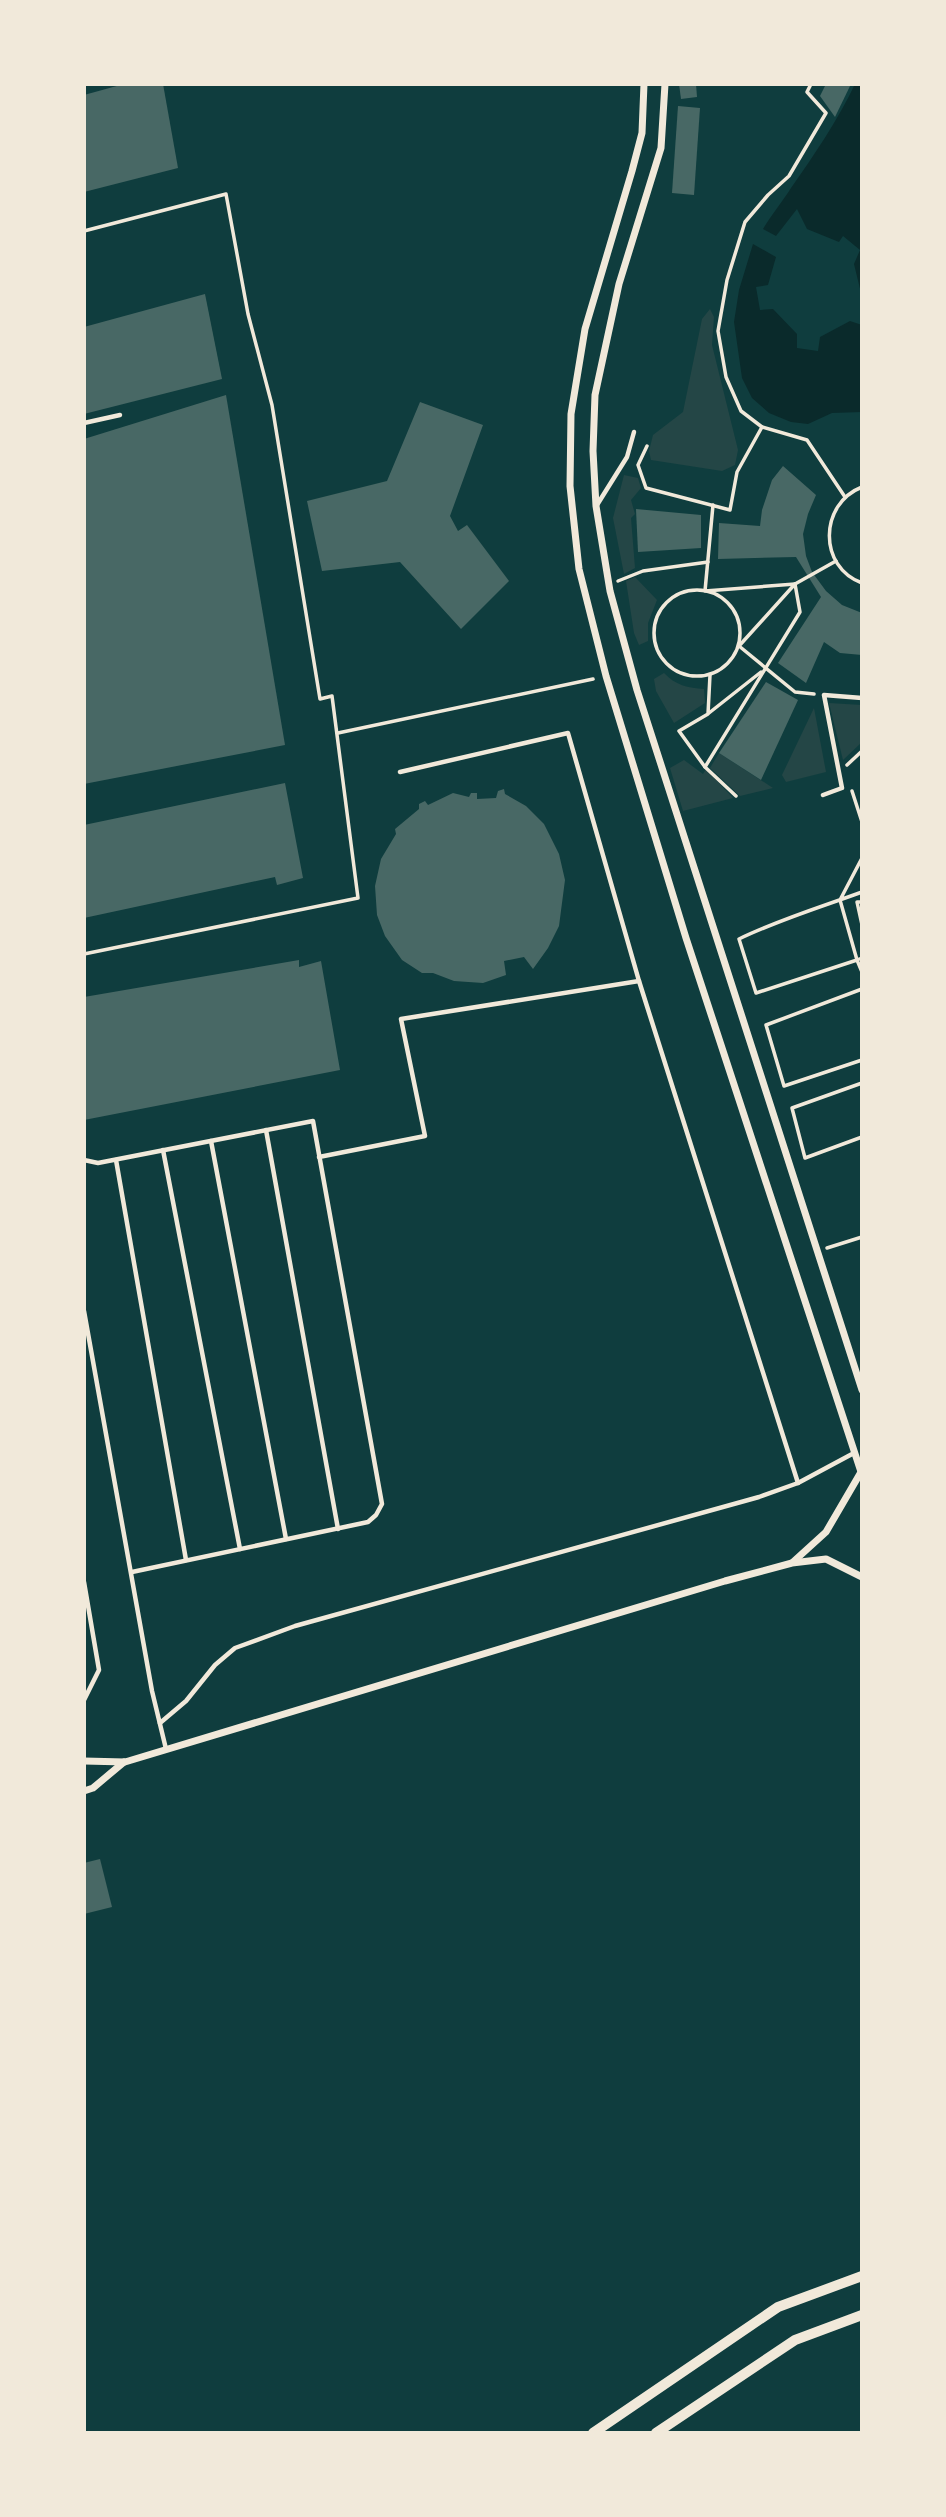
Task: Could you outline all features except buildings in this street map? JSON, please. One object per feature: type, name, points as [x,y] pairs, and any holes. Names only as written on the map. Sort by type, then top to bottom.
[{"type":"street","points":[[644,84],[642,133],[585,330],[571,414],[570,486],[579,569],[606,676],[686,938],[862,1473],[826,1532],[792,1563]]},
{"type":"street","points":[[665,84],[661,148],[619,284],[595,395],[593,451],[596,506],[609,584],[637,690],[862,1390]]},
{"type":"street","points":[[84,1761],[125,1762],[792,1563],[826,1559],[862,1577]]},
{"type":"street","points":[[84,1791],[93,1788],[125,1762]]},
{"type":"street","points":[[593,2433],[778,2307],[862,2276]]},
{"type":"street","points":[[656,2433],[795,2340],[862,2315]]},
{"type":"lane","points":[[84,423],[120,415]]},
{"type":"lane","points":[[596,506],[627,457],[634,432]]},
{"type":"lane","points":[[823,795],[842,788],[824,695],[862,698]]},
{"type":"lane","points":[[400,772],[568,733],[639,981],[798,1483]]},
{"type":"lane","points":[[319,1157],[425,1136],[401,1019],[639,981]]},
{"type":"lane","points":[[84,1160],[98,1164],[313,1121],[383,1504],[368,1522],[132,1572]]},
{"type":"lane","points":[[266,1130],[338,1529]]},
{"type":"lane","points":[[211,1141],[286,1539]]},
{"type":"lane","points":[[163,1150],[240,1549]]},
{"type":"lane","points":[[116,1160],[186,1560]]},
{"type":"lane","points":[[84,1311],[152,1691],[166,1749]]},
{"type":"lane","points":[[160,1723],[186,1701],[215,1665],[235,1648],[295,1626],[759,1497],[798,1483],[854,1453]]},
{"type":"lane","points":[[84,1582],[99,1670],[85,1696]]},
{"type":"path","points":[[811,84],[807,92],[826,113],[789,176],[768,195],[746,222],[727,280],[718,331],[726,377],[741,411],[762,427],[807,440],[845,497]]},
{"type":"path","points":[[84,231],[226,194],[248,314],[272,405],[320,699],[332,696],[358,898],[84,954]]},
{"type":"path","points":[[647,446],[638,465],[646,488],[730,510],[737,472],[762,427]]},
{"type":"path","points":[[862,488],[845,497],[835,509],[829,525],[828,541],[842,570],[862,583]]},
{"type":"path","points":[[705,591],[713,505]]},
{"type":"path","points":[[795,584],[684,593],[666,603],[658,615],[654,629],[658,650],[670,667],[689,676],[710,675],[727,664],[739,646],[795,584],[836,561]]},
{"type":"path","points":[[609,584],[643,571],[708,562]]},
{"type":"path","points":[[705,766],[800,612],[795,584]]},
{"type":"path","points":[[705,591],[719,596],[734,611],[741,632],[739,646]]},
{"type":"path","points":[[739,646],[795,692],[824,695]]},
{"type":"path","points":[[736,796],[705,766],[679,731],[708,714],[765,669]]},
{"type":"path","points":[[708,714],[710,675]]},
{"type":"path","points":[[338,733],[606,676]]},
{"type":"path","points":[[862,858],[840,900],[862,972]]},
{"type":"path","points":[[860,959],[756,993],[738,939],[862,892]]},
{"type":"path","points":[[862,902],[857,902],[862,925]]},
{"type":"path","points":[[862,989],[766,1025],[784,1086],[862,1060]]},
{"type":"path","points":[[862,1083],[792,1108],[805,1158],[862,1137]]},
{"type":"path","points":[[817,1252],[862,1237]]},
{"type":"shaded area","points":[[855,84],[862,84],[862,297],[854,264],[860,250],[843,236],[839,242],[807,229],[797,209],[776,236],[763,229],[825,137]]},
{"type":"shaded area","points":[[753,244],[776,257],[768,285],[756,287],[760,310],[773,309],[797,334],[797,348],[818,351],[820,337],[850,321],[862,325],[862,412],[832,413],[808,424],[791,422],[769,413],[752,398],[742,378],[734,322],[739,290]]},
{"type":"shaded area","points":[[710,309],[714,317],[712,345],[738,450],[735,465],[722,471],[651,460],[649,451],[653,435],[683,412],[702,319]]},
{"type":"shaded area","points":[[624,475],[638,478],[641,488],[631,500],[635,514],[631,518],[635,568],[624,574],[613,518]]},
{"type":"shaded area","points":[[635,577],[657,600],[648,623],[648,641],[639,645],[634,633],[626,581]]},
{"type":"shaded area","points":[[664,673],[682,685],[704,689],[705,703],[674,723],[656,691],[654,679]]},
{"type":"shaded area","points":[[829,703],[862,705],[862,742],[843,760]]},
{"type":"shaded area","points":[[814,708],[826,772],[786,782],[782,775]]},
{"type":"shaded area","points":[[719,753],[773,788],[740,796],[710,768]]},
{"type":"shaded area","points":[[684,760],[703,774],[706,769],[733,798],[683,811],[670,768]]}]
